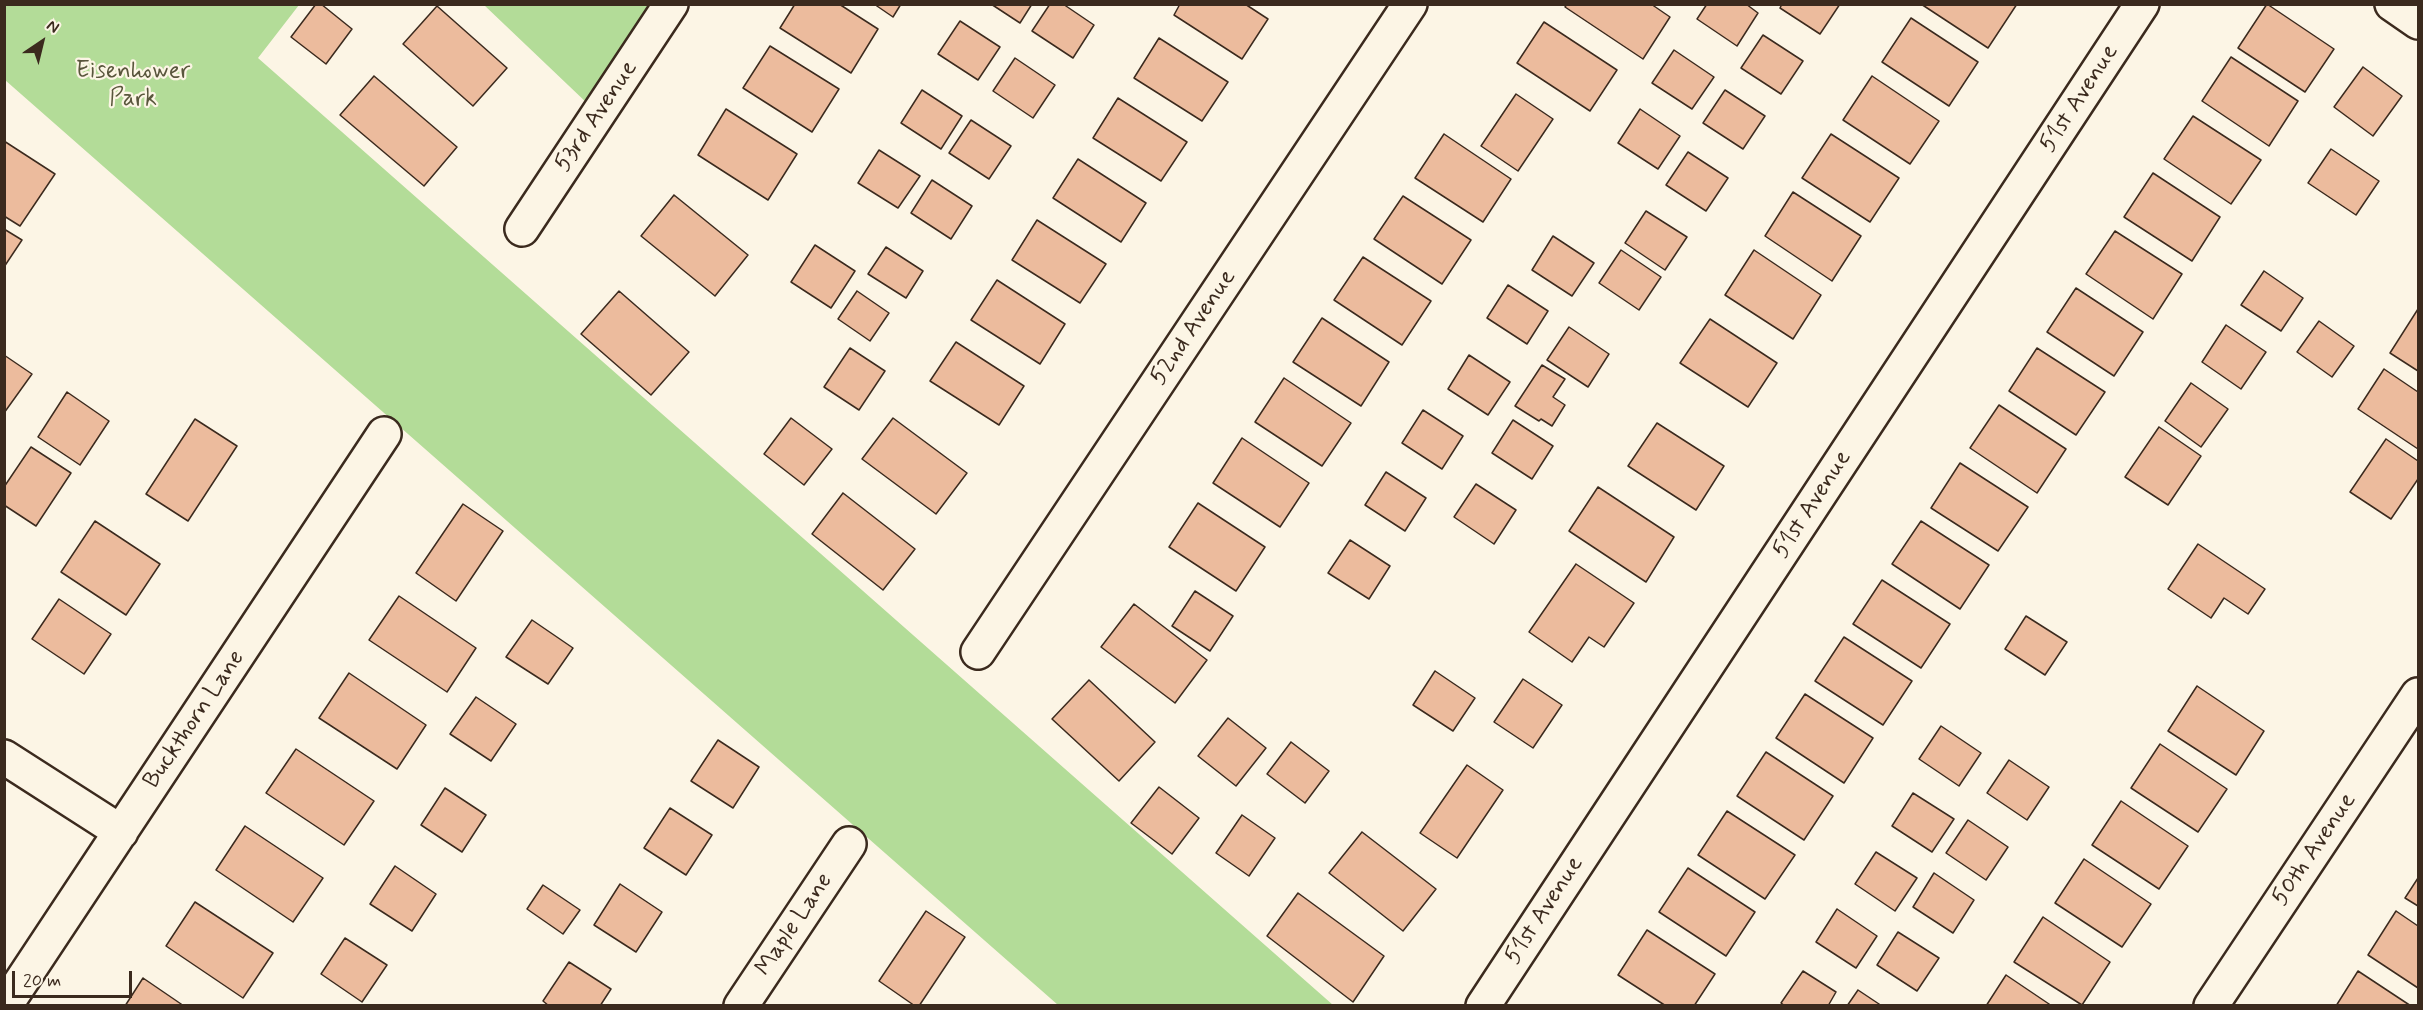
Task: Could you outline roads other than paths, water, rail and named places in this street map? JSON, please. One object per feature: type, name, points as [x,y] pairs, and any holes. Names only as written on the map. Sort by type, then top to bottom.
[{"type":"street","name":"53rd Avenue","points":[[522,229],[671,4]]},
{"type":"street","name":"52nd Avenue","points":[[978,652],[1410,4]]},
{"type":"street","name":"51st Avenue","points":[[1483,1005],[2142,4]]},
{"type":"street","points":[[2392,4],[2418,22]]},
{"type":"street","name":"Buckthorn Lane","points":[[5,1005],[384,434]]},
{"type":"street","name":"50th Avenue","points":[[2211,1005],[2418,695]]},
{"type":"street","points":[[4,757],[121,832]]},
{"type":"street","name":"Maple Lane","points":[[741,1005],[849,844]]},
{"type":"park label","name":"Eisenhower Park","points":[[133,86]]}]
